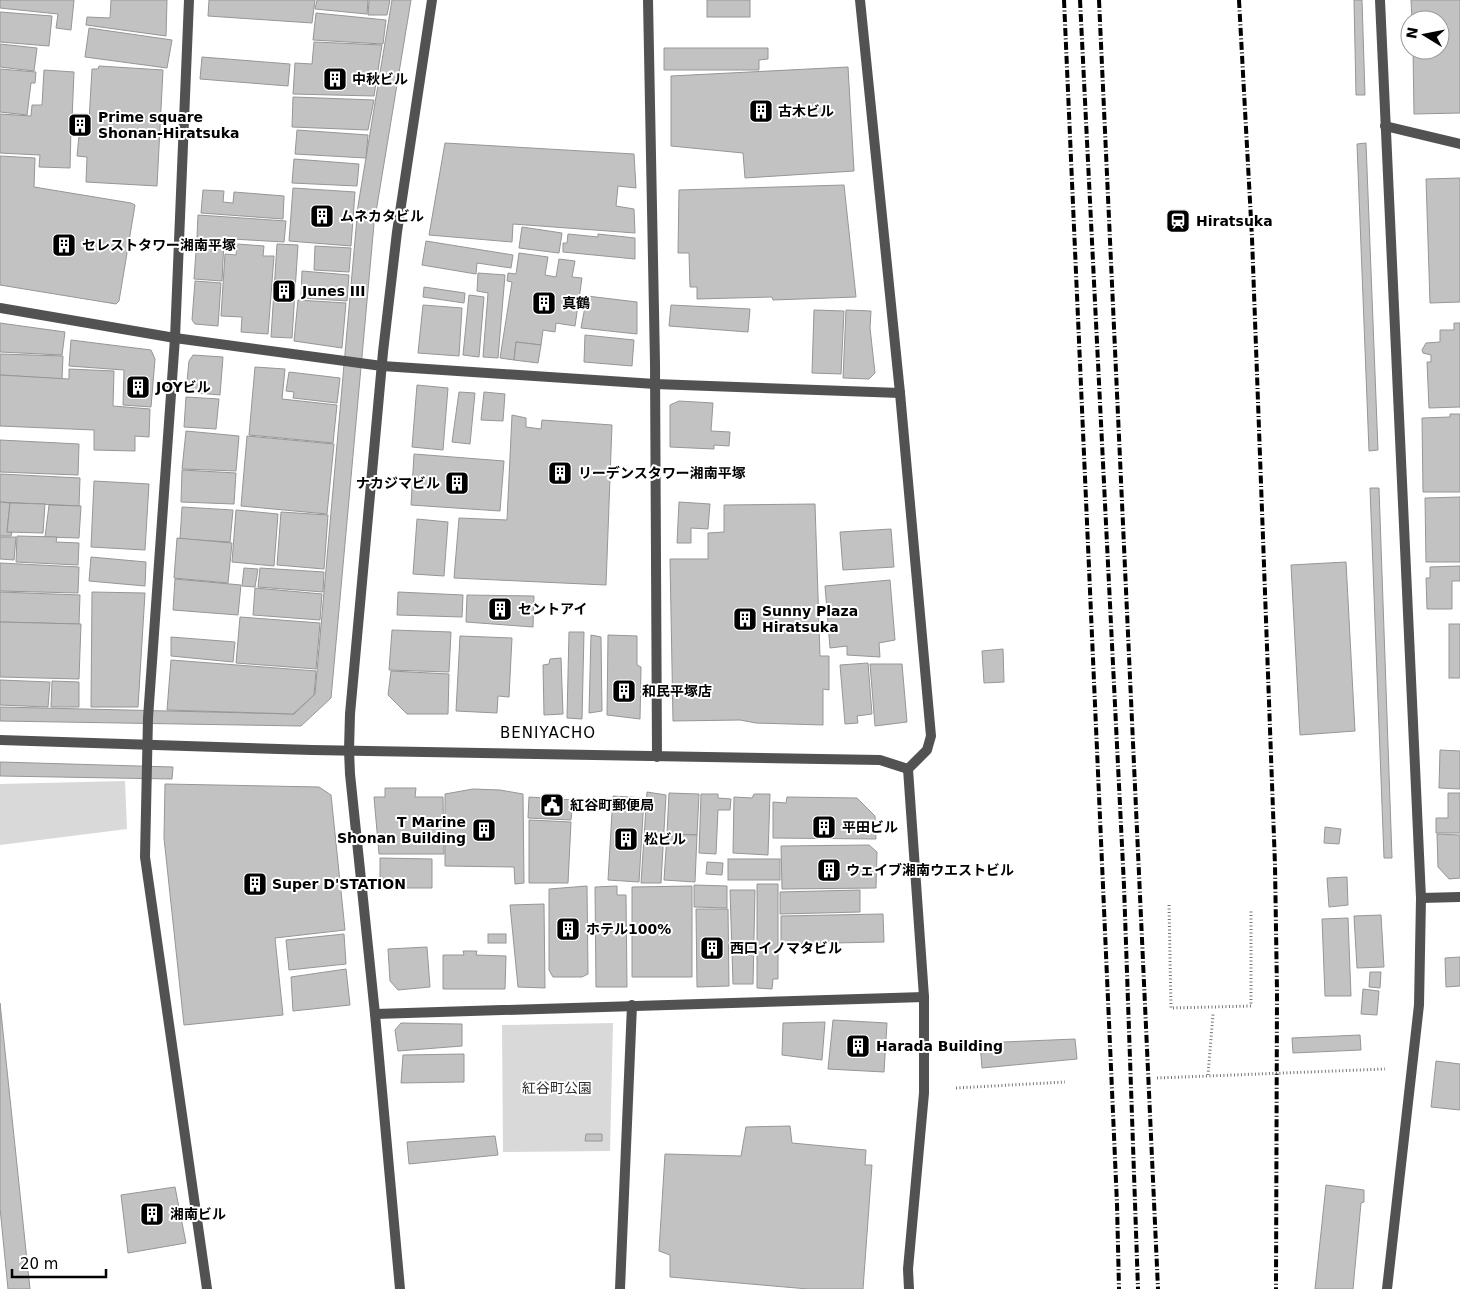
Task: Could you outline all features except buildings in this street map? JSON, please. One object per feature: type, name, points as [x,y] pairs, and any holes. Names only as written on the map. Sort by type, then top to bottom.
[{"type":"street","points":[[190,0],[175,338],[147,746],[145,857],[207,1289]]},
{"type":"street","points":[[400,1289],[349,750],[350,714],[382,366],[397,232],[432,0]]},
{"type":"street","points":[[648,0],[655,384],[657,757]]},
{"type":"street","points":[[860,0],[900,393],[930,736],[927,750],[908,769],[924,997],[924,1093],[908,1269],[909,1289]]},
{"type":"street","points":[[1380,0],[1421,898],[1420,1006],[1387,1289]]},
{"type":"street","points":[[1385,126],[1460,144]]},
{"type":"street","points":[[0,308],[175,338],[382,366],[655,384],[900,393]]},
{"type":"street","points":[[0,740],[147,746],[880,760],[908,769]]},
{"type":"street","points":[[1421,898],[1460,897]]},
{"type":"street","points":[[374,1014],[924,997]]},
{"type":"street","points":[[620,1289],[632,1005]]},
{"type":"path","points":[[1169,905],[1170,1008],[1251,1006],[1251,909]]},
{"type":"path","points":[[1208,1075],[1212,1014]]},
{"type":"path","points":[[1157,1078],[1385,1069]]},
{"type":"path","points":[[956,1088],[1065,1082]]},
{"type":"green space","points":[[125,781],[127,829],[0,845],[0,784]]},
{"type":"green space","name":"紅谷町公園","points":[[613,1023],[610,1151],[503,1152],[502,1025]]},
{"type":"railway","points":[[1064,0],[1117,1204],[1119,1289]]},
{"type":"railway","points":[[1080,0],[1124,886],[1138,1289]]},
{"type":"railway","points":[[1099,0],[1158,1289]]},
{"type":"railway","points":[[1239,0],[1252,238],[1275,865],[1277,992],[1276,1289]]},
{"type":"place","name":"中秋ビル","points":[[335,79]]},
{"type":"place","name":"古木ビル","points":[[761,111]]},
{"type":"place","name":"Prime square Shonan-Hiratsuka","points":[[80,125]]},
{"type":"place","name":"ムネカタビル","points":[[322,216]]},
{"type":"place","name":"Hiratsuka","points":[[1178,221]]},
{"type":"place","name":"セレストタワー湘南平塚","points":[[64,245]]},
{"type":"place","name":"Junes III","points":[[284,291]]},
{"type":"place","name":"真鶴","points":[[544,303]]},
{"type":"place","name":"JOYビル","points":[[138,387]]},
{"type":"place","name":"リーデンスタワー湘南平塚","points":[[560,473]]},
{"type":"place","name":"ナカジマビル","points":[[457,483]]},
{"type":"place","name":"セントアイ","points":[[500,609]]},
{"type":"place","name":"Sunny Plaza Hiratsuka","points":[[745,619]]},
{"type":"place","name":"和民平塚店","points":[[624,691]]},
{"type":"place","name":"紅谷町郵便局","points":[[552,805]]},
{"type":"place","name":"平田ビル","points":[[824,827]]},
{"type":"place","name":"T Marine Shonan Building","points":[[484,830]]},
{"type":"place","name":"松ビル","points":[[626,839]]},
{"type":"place","name":"ウェイブ湘南ウエストビル","points":[[829,870]]},
{"type":"place","name":"Super D'STATION","points":[[255,884]]},
{"type":"place","name":"ホテル100%","points":[[568,929]]},
{"type":"place","name":"西口イノマタビル","points":[[712,948]]},
{"type":"place","name":"Harada Building","points":[[858,1046]]},
{"type":"place","name":"湘南ビル","points":[[152,1214]]},
{"type":"district","name":"BENIYACHO","points":[[548,733]]}]
